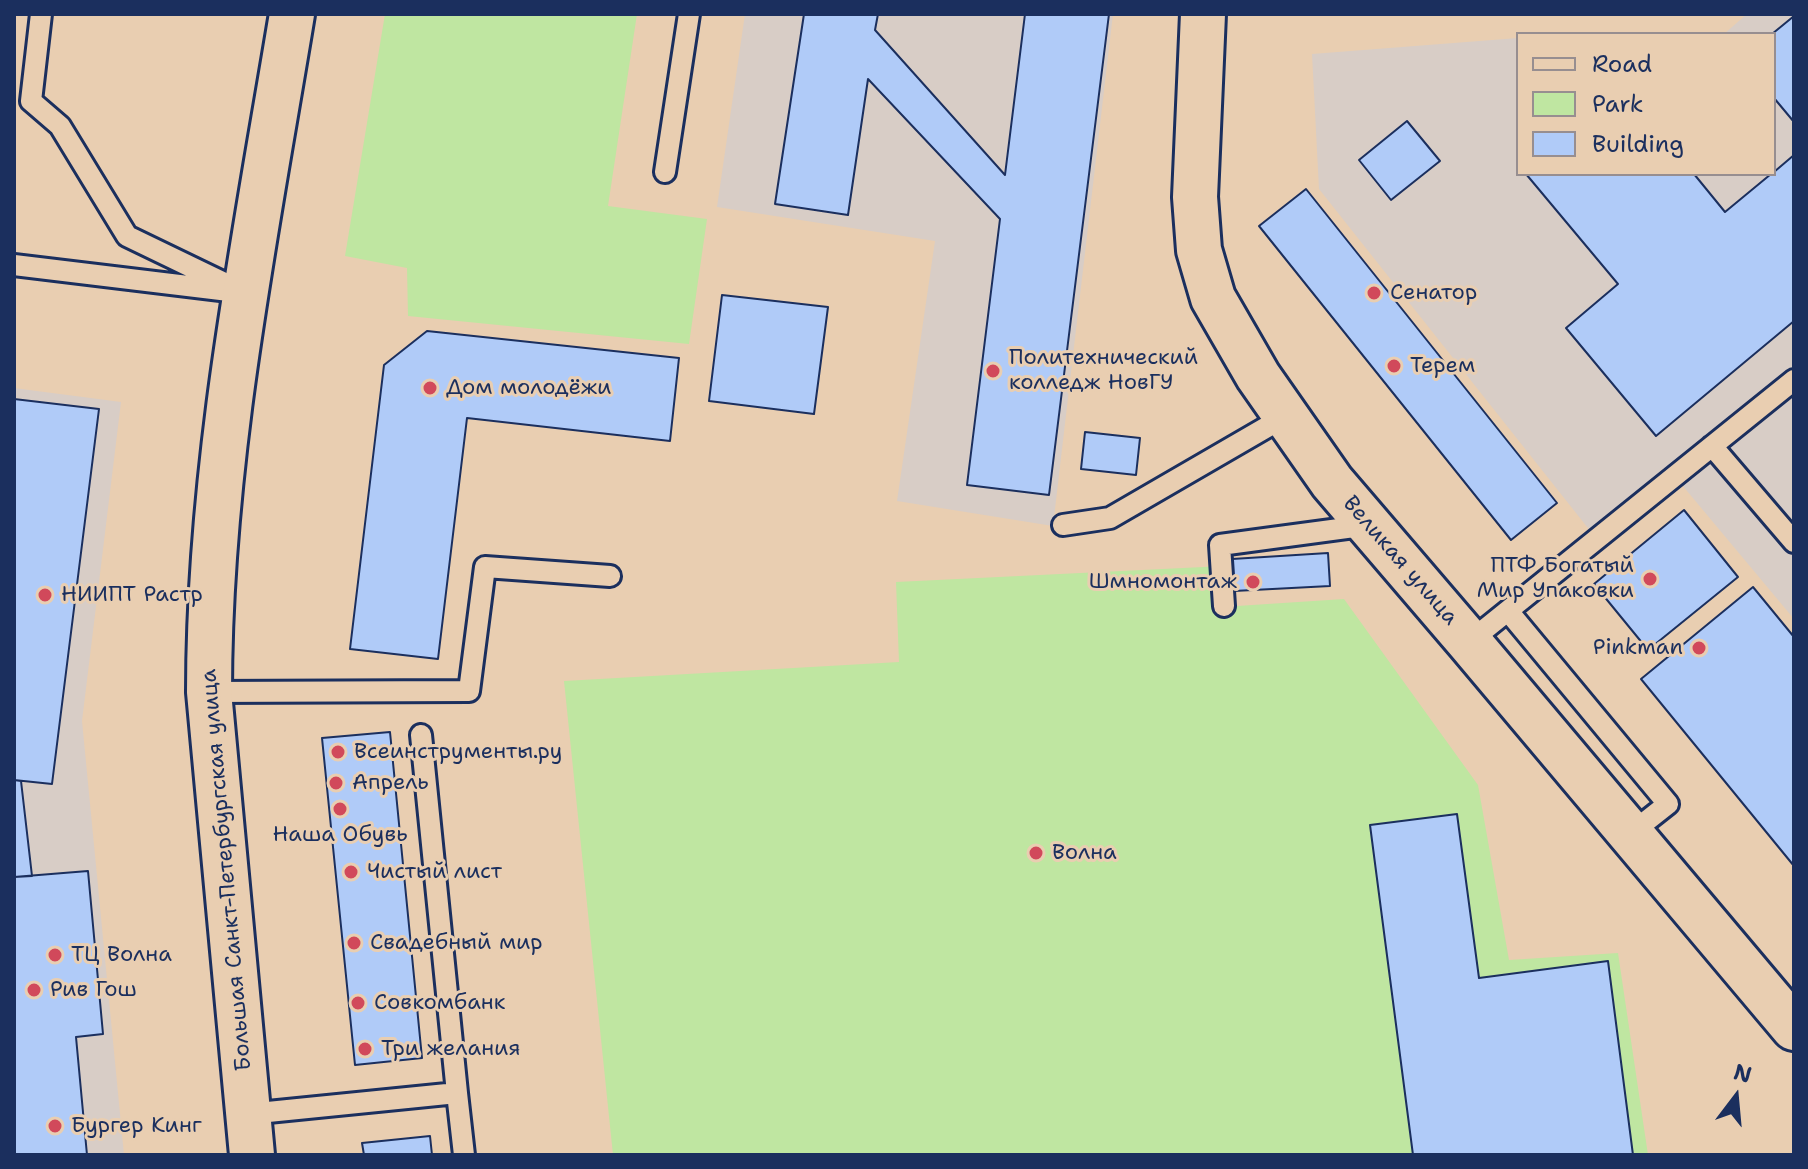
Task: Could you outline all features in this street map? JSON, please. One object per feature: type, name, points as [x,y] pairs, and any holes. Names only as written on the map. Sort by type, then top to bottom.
[{"type":"main road","name":"Большая Санкт-Петербургская улица","points":[[250,1135],[209,692],[212,592],[221,482],[245,293],[292,14]]},
{"type":"main road","name":"Великая улица","points":[[1203,14],[1195,197],[1199,250],[1213,298],[1258,376],[1332,482],[1794,1028]]},
{"type":"lane","points":[[41,14],[31,101],[60,126],[127,236],[245,293]]},
{"type":"lane","points":[[665,172],[689,14]]},
{"type":"lane","points":[[14,265],[245,293]]},
{"type":"lane","points":[[1469,642],[1794,380]]},
{"type":"lane","points":[[1063,525],[1110,518],[1286,416]]},
{"type":"lane","points":[[1712,446],[1794,542]]},
{"type":"lane","points":[[1224,606],[1220,545],[1369,525]]},
{"type":"lane","points":[[209,692],[469,691],[485,567],[610,576]]},
{"type":"lane","points":[[1508,611],[1668,804],[1630,834]]},
{"type":"lane","points":[[421,735],[464,1155]]},
{"type":"lane","points":[[250,1135],[457,1093]]},
{"type":"shaded area","name":"Политехнический колледж НовГУ","points":[[745,14],[1113,14],[1053,526],[897,501],[935,241],[717,207]]},
{"type":"shaded area","points":[[1747,14],[1794,14],[1794,619],[1677,479],[1599,542],[1319,189],[1312,54],[1516,38],[1516,176],[1776,176],[1776,32],[1726,32]]},
{"type":"shaded area","points":[[14,388],[121,402],[82,721],[124,1155],[14,1155]]},
{"type":"green space","points":[[385,14],[637,14],[608,206],[707,219],[689,344],[408,316],[407,268],[345,256]]},
{"type":"green space","name":"Волна","points":[[1224,566],[1237,606],[1344,599],[1478,785],[1509,960],[1618,953],[1648,1155],[613,1155],[564,681],[899,662],[896,582]]},
{"type":"building","points":[[804,14],[878,14],[875,30],[1005,175],[1025,14],[1109,14],[1049,495],[967,485],[1000,219],[868,79],[848,215],[775,204]]},
{"type":"building","points":[[1794,16],[1794,122],[1776,100],[1774,32]]},
{"type":"building","points":[[1407,121],[1440,161],[1391,200],[1359,160]]},
{"type":"building","points":[[1794,155],[1794,321],[1656,436],[1566,328],[1618,284],[1528,176],[1696,176],[1725,212],[1769,176],[1776,176],[1776,170]]},
{"type":"building","points":[[1306,189],[1557,503],[1511,540],[1259,226]]},
{"type":"building","points":[[722,295],[828,307],[814,414],[709,401]]},
{"type":"building","points":[[427,331],[679,358],[670,441],[467,418],[438,659],[350,649],[384,365]]},
{"type":"building","name":"НИИПТ Растр","points":[[14,399],[99,409],[52,784],[14,780]]},
{"type":"building","points":[[1085,432],[1140,438],[1136,475],[1081,469]]},
{"type":"building","points":[[1684,510],[1738,577],[1648,650],[1594,584]]},
{"type":"building","points":[[1328,553],[1330,586],[1234,591],[1232,559]]},
{"type":"building","points":[[1753,587],[1794,637],[1794,866],[1641,679]]},
{"type":"building","points":[[390,732],[422,1058],[355,1065],[322,738]]},
{"type":"building","points":[[14,780],[21,781],[32,876],[14,877]]},
{"type":"building","points":[[1457,814],[1479,978],[1608,961],[1633,1155],[1413,1155],[1370,825]]},
{"type":"building","name":"ТЦ Волна","points":[[88,871],[103,1034],[76,1037],[87,1155],[14,1155],[14,877]]},
{"type":"building","points":[[430,1136],[432,1155],[364,1155],[362,1143]]},
{"type":"place","name":"Сенатор","points":[[1374,293]]},
{"type":"place","name":"Терем","points":[[1394,366]]},
{"type":"place","name":"Политехнический колледж НовГУ","points":[[993,371]]},
{"type":"place","name":"Дом молодёжи","points":[[430,388]]},
{"type":"place","name":"ПТФ Богатый Мир Упаковки","points":[[1650,579]]},
{"type":"place","name":"Шмномонтаж","points":[[1253,582]]},
{"type":"place","name":"НИИПТ Растр","points":[[45,595]]},
{"type":"place","name":"Pinkman","points":[[1699,648]]},
{"type":"place","name":"Всеинструменты.ру","points":[[338,752]]},
{"type":"place","name":"Апрель","points":[[336,783]]},
{"type":"place","name":"Наша Обувь","points":[[340,809]]},
{"type":"place","name":"Волна","points":[[1036,853]]},
{"type":"place","name":"Чистый лист","points":[[351,872]]},
{"type":"place","name":"Свадебный мир","points":[[354,943]]},
{"type":"place","name":"ТЦ Волна","points":[[55,955]]},
{"type":"place","name":"Рив Гош","points":[[34,990]]},
{"type":"place","name":"Совкомбанк","points":[[358,1003]]},
{"type":"place","name":"Три желания","points":[[365,1049]]},
{"type":"place","name":"Бургер Кинг","points":[[55,1126]]}]
